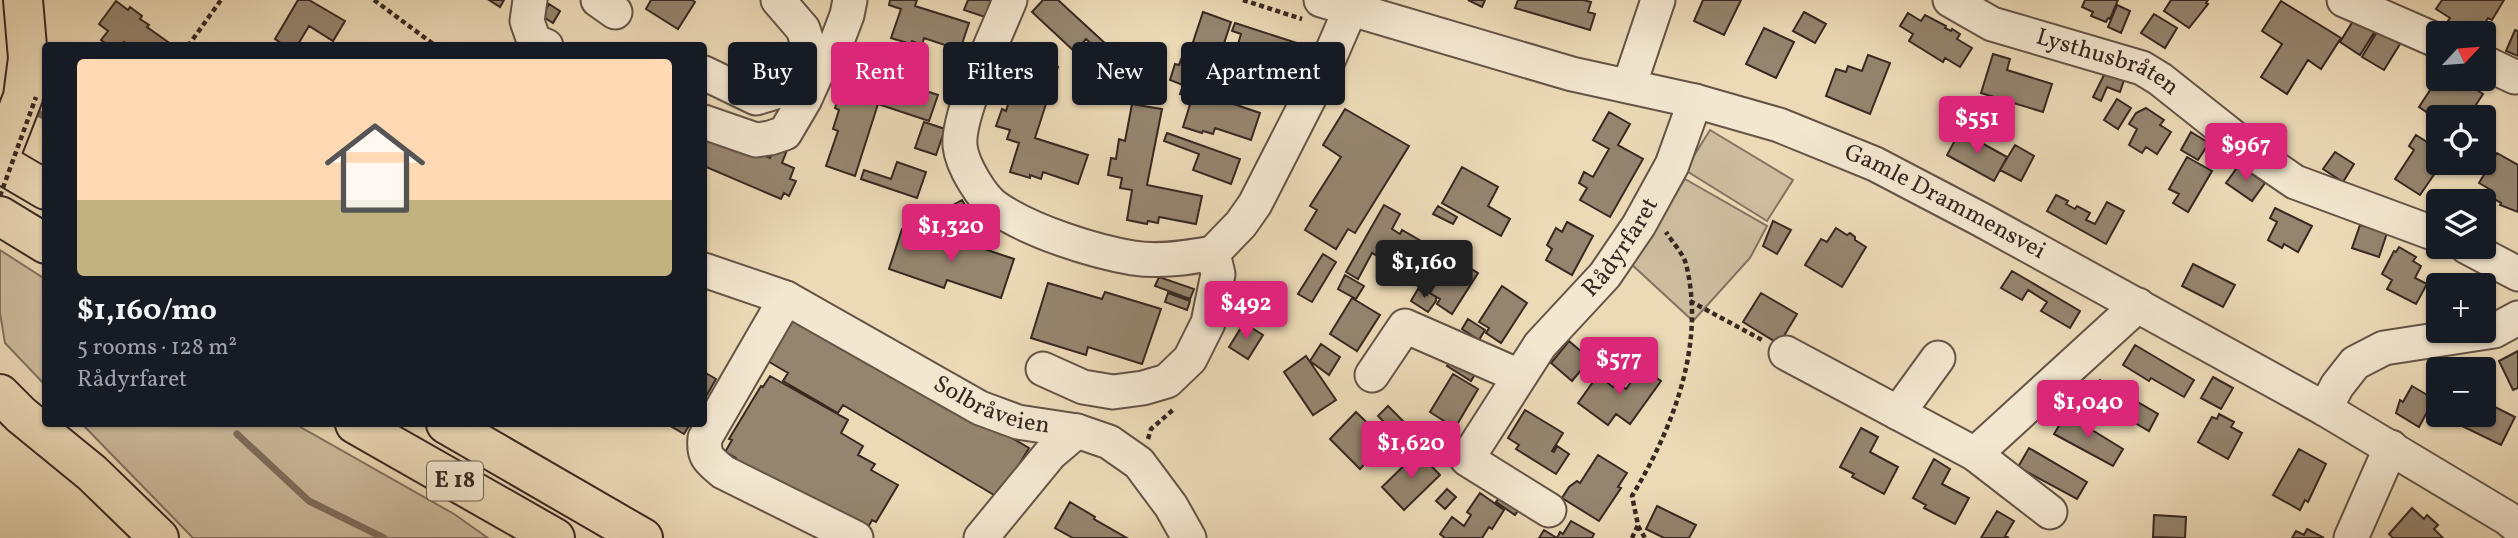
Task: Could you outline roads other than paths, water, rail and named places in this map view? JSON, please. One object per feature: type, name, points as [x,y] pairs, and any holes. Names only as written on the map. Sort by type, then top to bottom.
[{"type":"main road","points":[[0,156],[30,97],[23,0]]},
{"type":"main road","points":[[0,163],[42,188]]},
{"type":"main road","points":[[0,216],[42,242]]},
{"type":"main road","points":[[0,365],[42,412]]},
{"type":"main road","points":[[0,394],[21,415],[92,473],[159,538]]},
{"type":"main road","points":[[54,427],[92,473]]},
{"type":"main road","name":"E 18","points":[[360,427],[555,538]]},
{"type":"main road","name":"E 18","points":[[451,427],[643,538]]},
{"type":"main road","name":"E 18","points":[[436,470],[527,538]]},
{"type":"street","points":[[530,0],[527,21],[536,42]]},
{"type":"street","points":[[778,0],[803,29],[807,42]]},
{"type":"street","points":[[817,72],[836,44],[850,0]]},
{"type":"street","points":[[1010,0],[964,116],[960,146],[969,174],[996,208],[1033,227],[1080,244],[1134,258],[1178,259],[1213,253],[1241,224],[1255,204],[1328,61],[1336,5]]},
{"type":"street","points":[[1629,86],[1658,0]]},
{"type":"street","name":"Lysthusbråten","points":[[1950,0],[1992,24],[2142,68],[2295,182],[2426,230]]},
{"type":"street","points":[[2344,0],[2426,36]]},
{"type":"street","name":"Gamle Drammensvei","points":[[1336,5],[1573,74],[1695,101],[1779,125],[1875,164],[2325,409],[2518,527]]},
{"type":"street","points":[[2496,68],[2515,77]]},
{"type":"street","points":[[707,74],[728,84]]},
{"type":"street","name":"Rådyrfaret","points":[[1549,510],[1467,459],[1540,345],[1605,275],[1646,211],[1672,165],[1695,101]]},
{"type":"street","points":[[707,123],[756,140],[770,138],[785,133],[802,105]]},
{"type":"street","points":[[1044,369],[1083,387],[1113,392],[1167,381],[1190,359],[1208,323],[1218,274],[1213,253]]},
{"type":"street","points":[[2490,259],[2518,274]]},
{"type":"street","name":"Solbråveien","points":[[707,271],[778,295],[980,408],[1018,422],[1077,431],[1109,442],[1139,463],[1171,506],[1189,538]]},
{"type":"street","points":[[778,295],[705,438],[703,450],[707,458],[723,472],[856,538]]},
{"type":"street","points":[[1975,454],[2138,305]]},
{"type":"street","points":[[2325,409],[2337,386],[2355,363],[2384,348],[2494,331],[2518,318]]},
{"type":"street","points":[[1372,376],[1405,326],[1519,376]]},
{"type":"street","points":[[1786,353],[1975,454],[2050,512]]},
{"type":"street","points":[[1898,413],[1938,358]]},
{"type":"street","points":[[981,538],[1050,454],[1077,431]]},
{"type":"street","points":[[2351,538],[2391,447]]},
{"type":"waterway","points":[[29,109],[42,115]]},
{"type":"waterway","points":[[237,434],[309,501],[384,538]]}]
